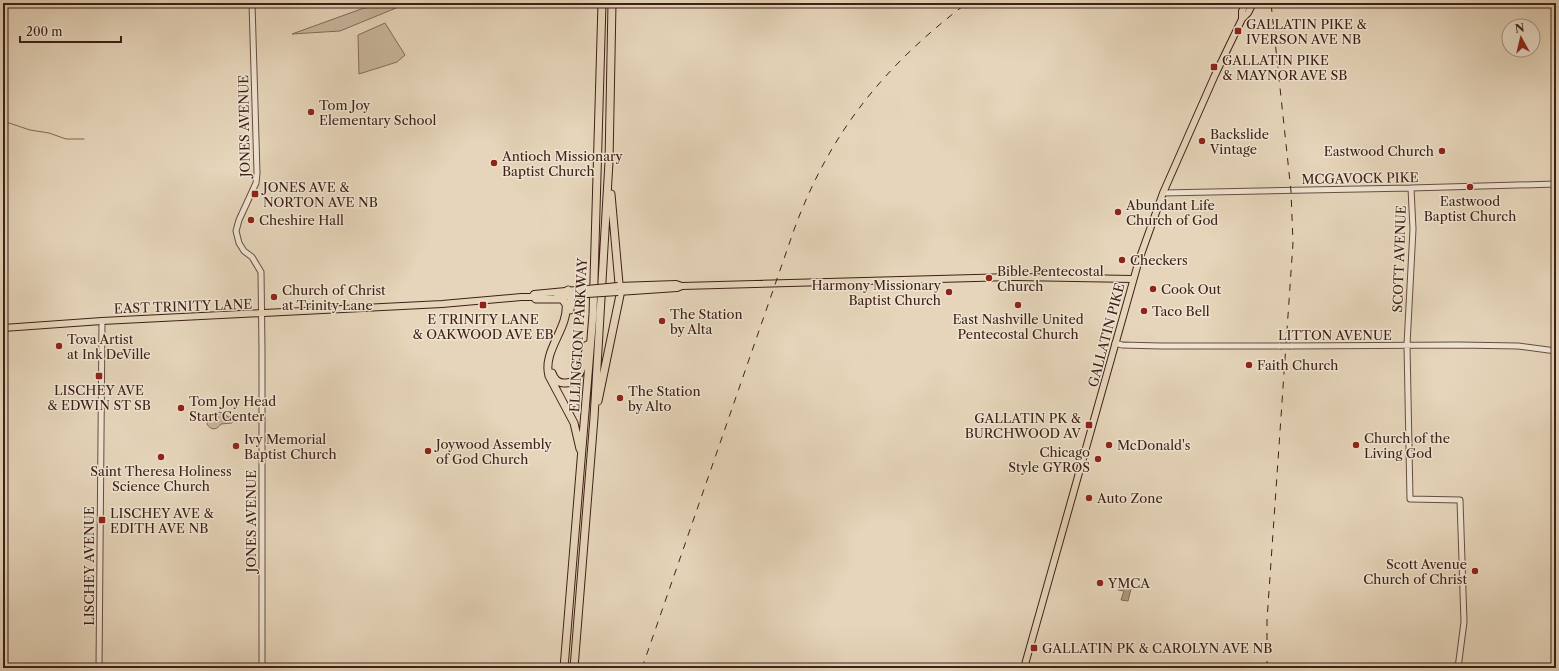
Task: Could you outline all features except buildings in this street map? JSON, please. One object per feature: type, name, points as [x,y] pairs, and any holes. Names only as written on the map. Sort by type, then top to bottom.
[{"type":"highway","name":"ELLINGTON PARKWAY","points":[[564,668],[593,314],[602,3]]},
{"type":"highway","name":"ELLINGTON PARKWAY","points":[[574,668],[594,418],[609,162],[612,3]]},
{"type":"highway","points":[[594,418],[608,354],[619,289],[609,162]]},
{"type":"highway","points":[[568,297],[570,315],[551,368],[553,376],[560,383],[566,384],[577,378],[582,368],[593,314]]},
{"type":"highway","points":[[534,298],[562,299],[568,297]]},
{"type":"highway","points":[[568,297],[566,314],[547,369],[549,376],[574,423],[582,460]]},
{"type":"main road","name":"GALLATIN PIKE","points":[[1242,19],[1242,11],[1246,3]]},
{"type":"main road","name":"GALLATIN PIKE","points":[[1024,668],[1133,279],[1164,193],[1214,75],[1242,19],[1248,13],[1253,3]]},
{"type":"main road","name":"EAST TRINITY LANE","points":[[3,328],[102,321],[442,304],[534,298],[534,294],[568,297],[587,291],[676,284],[682,286],[1012,277],[1133,279]]},
{"type":"street","name":"JONES AVENUE","points":[[252,3],[257,173],[256,182],[238,220],[236,231],[238,243],[244,251],[252,257],[260,272],[262,314],[262,668]]},
{"type":"street","name":"MCGAVOCK PIKE","points":[[1164,193],[1556,184]]},
{"type":"street","name":"SCOTT AVENUE","points":[[1411,188],[1413,229],[1407,345],[1410,499],[1460,500],[1464,622],[1458,668]]},
{"type":"street","name":"LISCHEY AVENUE","points":[[100,668],[99,561],[102,321]]},
{"type":"street","name":"LITTON AVENUE","points":[[1115,343],[1122,345],[1161,346],[1505,346],[1556,351]]},
{"type":"shaded area","points":[[396,4],[396,8],[340,31],[292,34],[364,8]]},
{"type":"shaded area","points":[[385,23],[405,55],[397,62],[359,74],[358,35]]},
{"type":"shaded area","points":[[219,412],[228,417],[231,416],[232,423],[221,424],[212,429],[207,424],[209,418],[212,416],[217,416]]},
{"type":"shaded area","points":[[1119,586],[1131,589],[1128,601],[1121,600],[1124,591],[1118,590]]},
{"type":"waterway","points":[[3,121],[30,130],[49,133],[66,139],[84,139]]},
{"type":"railway","points":[[642,668],[795,227],[809,192],[844,130],[864,102],[886,76],[911,51],[938,26],[967,3]]},
{"type":"railway","points":[[1267,668],[1267,620],[1293,243],[1291,191],[1271,3]]},
{"type":"place","name":"GALLATIN PIKE & IVERSON AVE NB","points":[[1238,31]]},
{"type":"place","name":"GALLATIN PIKE & MAYNOR AVE SB","points":[[1214,67]]},
{"type":"place","name":"Tom Joy Elementary School","points":[[311,112]]},
{"type":"place","name":"Backslide Vintage","points":[[1202,141]]},
{"type":"place","name":"Eastwood Church","points":[[1442,151]]},
{"type":"place","name":"Antioch Missionary Baptist Church","points":[[494,163]]},
{"type":"place","name":"Eastwood Baptist Church","points":[[1470,187]]},
{"type":"place","name":"JONES AVE & NORTON AVE NB","points":[[255,194]]},
{"type":"place","name":"Abundant Life Church of God","points":[[1118,212]]},
{"type":"place","name":"Cheshire Hall","points":[[251,220]]},
{"type":"place","name":"Checkers","points":[[1122,260]]},
{"type":"place","name":"Bible Pentecostal Church","points":[[989,278]]},
{"type":"place","name":"Cook Out","points":[[1153,289]]},
{"type":"place","name":"Harmony Missionary Baptist Church","points":[[949,292]]},
{"type":"place","name":"Church of Christ at Trinity Lane","points":[[274,297]]},
{"type":"place","name":"E TRINITY LANE & OAKWOOD AVE EB","points":[[483,305]]},
{"type":"place","name":"East Nashville United Pentecostal Church","points":[[1018,305]]},
{"type":"place","name":"Taco Bell","points":[[1144,311]]},
{"type":"place","name":"The Station by Alta","points":[[662,321]]},
{"type":"place","name":"Tova Artist at Ink DeVille","points":[[59,346]]},
{"type":"place","name":"Faith Church","points":[[1249,365]]},
{"type":"place","name":"LISCHEY AVE & EDWIN ST SB","points":[[99,376]]},
{"type":"place","name":"The Station by Alto","points":[[620,398]]},
{"type":"place","name":"Tom Joy Head Start Center","points":[[181,408]]},
{"type":"place","name":"GALLATIN PK & BURCHWOOD AV","points":[[1089,425]]},
{"type":"place","name":"McDonald's","points":[[1109,445]]},
{"type":"place","name":"Church of the Living God","points":[[1356,445]]},
{"type":"place","name":"Ivy Memorial Baptist Church","points":[[236,446]]},
{"type":"place","name":"Joywood Assembly of God Church","points":[[428,451]]},
{"type":"place","name":"Saint Theresa Holiness Science Church","points":[[161,457]]},
{"type":"place","name":"Chicago Style GYROS","points":[[1098,459]]},
{"type":"place","name":"Auto Zone","points":[[1089,498]]},
{"type":"place","name":"LISCHEY AVE & EDITH AVE NB","points":[[102,520]]},
{"type":"place","name":"Scott Avenue Church of Christ","points":[[1475,571]]},
{"type":"place","name":"YMCA","points":[[1100,583]]},
{"type":"place","name":"GALLATIN PK & CAROLYN AVE NB","points":[[1034,648]]}]
